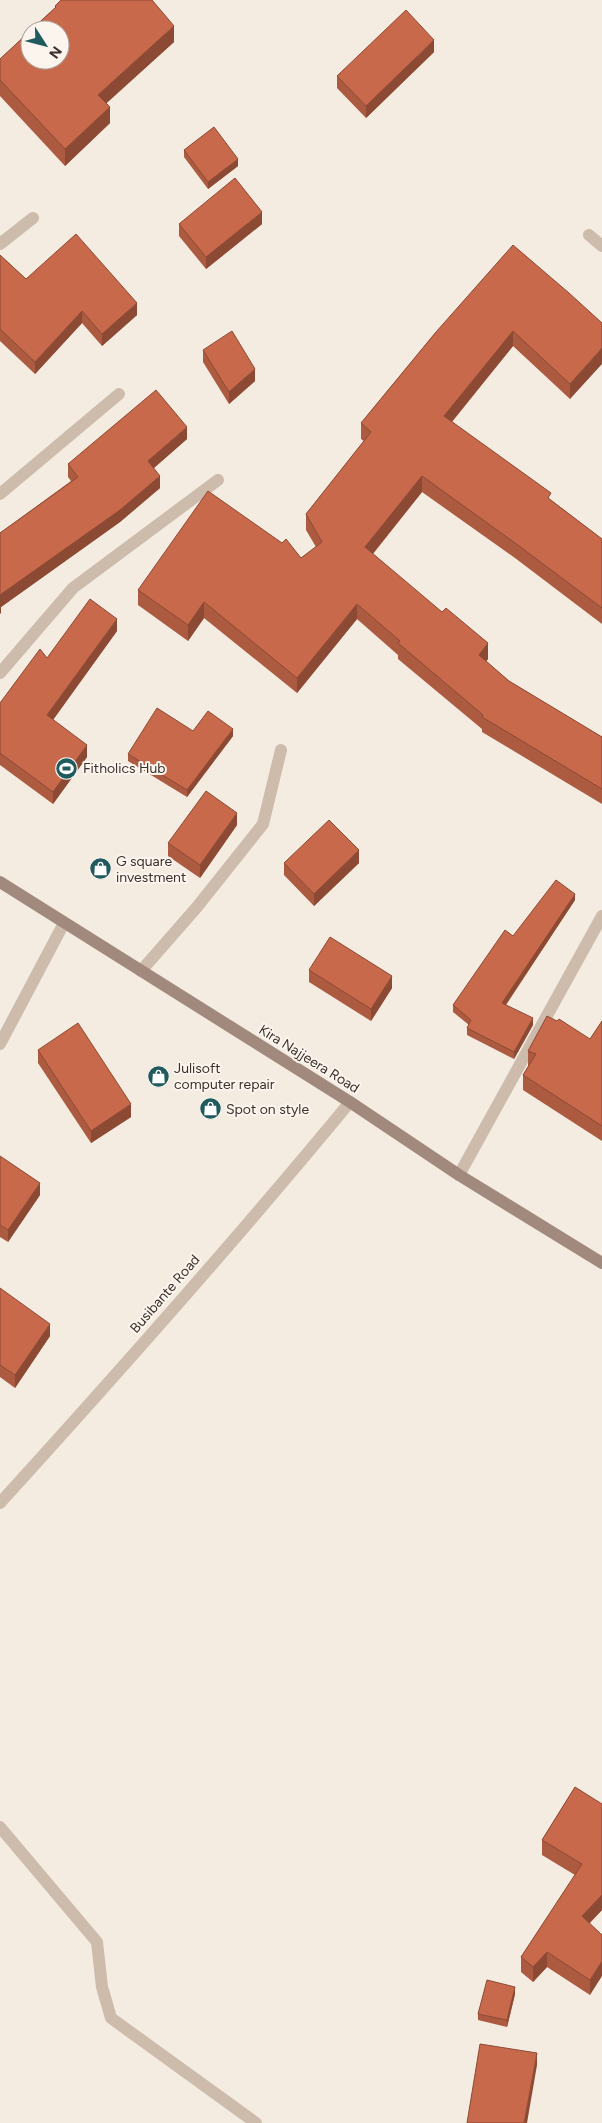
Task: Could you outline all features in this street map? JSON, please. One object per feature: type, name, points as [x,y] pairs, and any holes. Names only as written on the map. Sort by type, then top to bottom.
[{"type":"main road","name":"Kira Najjeera Road","points":[[0,882],[350,1102],[458,1175],[602,1263]]},
{"type":"street","points":[[0,244],[33,218]]},
{"type":"street","points":[[589,234],[602,246]]},
{"type":"street","points":[[0,494],[119,394]]},
{"type":"street","points":[[0,673],[73,588],[218,480]]},
{"type":"street","points":[[141,971],[197,907],[263,824],[281,750]]},
{"type":"street","points":[[458,1175],[602,916]]},
{"type":"street","points":[[0,1044],[64,923]]},
{"type":"street","name":"Busibante Road","points":[[0,1503],[105,1387],[350,1102]]},
{"type":"street","points":[[0,1826],[98,1942],[102,1988],[112,2018],[256,2123]]},
{"type":"building","points":[[61,0],[152,0],[174,26],[98,95],[110,107],[65,149],[0,80],[0,59],[20,40],[20,70],[70,70],[70,20],[42,20]]},
{"type":"building","points":[[406,10],[434,40],[366,106],[337,76]]},
{"type":"building","points":[[214,127],[238,159],[208,182],[184,150]]},
{"type":"building","points":[[235,178],[262,212],[206,257],[179,224]]},
{"type":"building","points":[[76,234],[137,303],[102,334],[82,311],[35,362],[0,329],[0,255],[26,279]]},
{"type":"building","points":[[513,245],[602,323],[602,348],[570,384],[513,331],[444,416],[551,493],[548,498],[602,539],[602,608],[422,476],[365,547],[442,612],[446,608],[488,643],[479,655],[509,681],[602,737],[602,789],[482,717],[483,715],[398,643],[400,641],[357,604],[297,678],[204,602],[188,625],[138,590],[208,491],[282,543],[286,539],[301,558],[322,542],[306,514],[371,432],[361,423],[436,332]]},
{"type":"building","points":[[232,331],[255,369],[229,392],[203,350]]},
{"type":"building","points":[[156,390],[187,427],[148,461],[160,476],[120,510],[0,595],[0,533],[78,477],[68,464]]},
{"type":"building","points":[[90,599],[117,619],[47,715],[87,745],[53,792],[0,753],[0,703],[40,649],[47,658]]},
{"type":"building","points":[[157,708],[193,731],[208,711],[233,729],[187,790],[128,754]]},
{"type":"building","points":[[206,791],[237,813],[200,865],[168,843]]},
{"type":"building","points":[[329,820],[359,850],[314,894],[284,863]]},
{"type":"building","points":[[556,880],[575,894],[502,1003],[533,1018],[514,1052],[467,1028],[471,1020],[453,1005],[505,930],[513,936]]},
{"type":"building","points":[[330,937],[392,976],[371,1009],[309,970]]},
{"type":"building","points":[[547,1016],[557,1021],[559,1019],[590,1039],[602,1021],[602,1126],[523,1075],[536,1054],[528,1051]]},
{"type":"building","points":[[78,1023],[131,1104],[91,1131],[38,1050]]},
{"type":"building","points":[[0,1156],[40,1183],[8,1230],[0,1225]]},
{"type":"building","points":[[0,1288],[50,1324],[15,1375],[0,1365]]},
{"type":"building","points":[[575,1787],[602,1804],[602,1895],[582,1916],[602,1935],[602,1961],[590,1980],[547,1952],[533,1967],[521,1957],[582,1864],[542,1840]]},
{"type":"building","points":[[487,1980],[515,1987],[507,2020],[478,2014]]},
{"type":"building","points":[[480,2044],[537,2053],[524,2123],[467,2123]]},
{"type":"place","name":"Fitholics Hub","points":[[67,768]]},
{"type":"place","name":"G square investment","points":[[100,869]]},
{"type":"place","name":"Julisoft computer repair","points":[[158,1076]]},
{"type":"place","name":"Spot on style","points":[[210,1109]]}]
